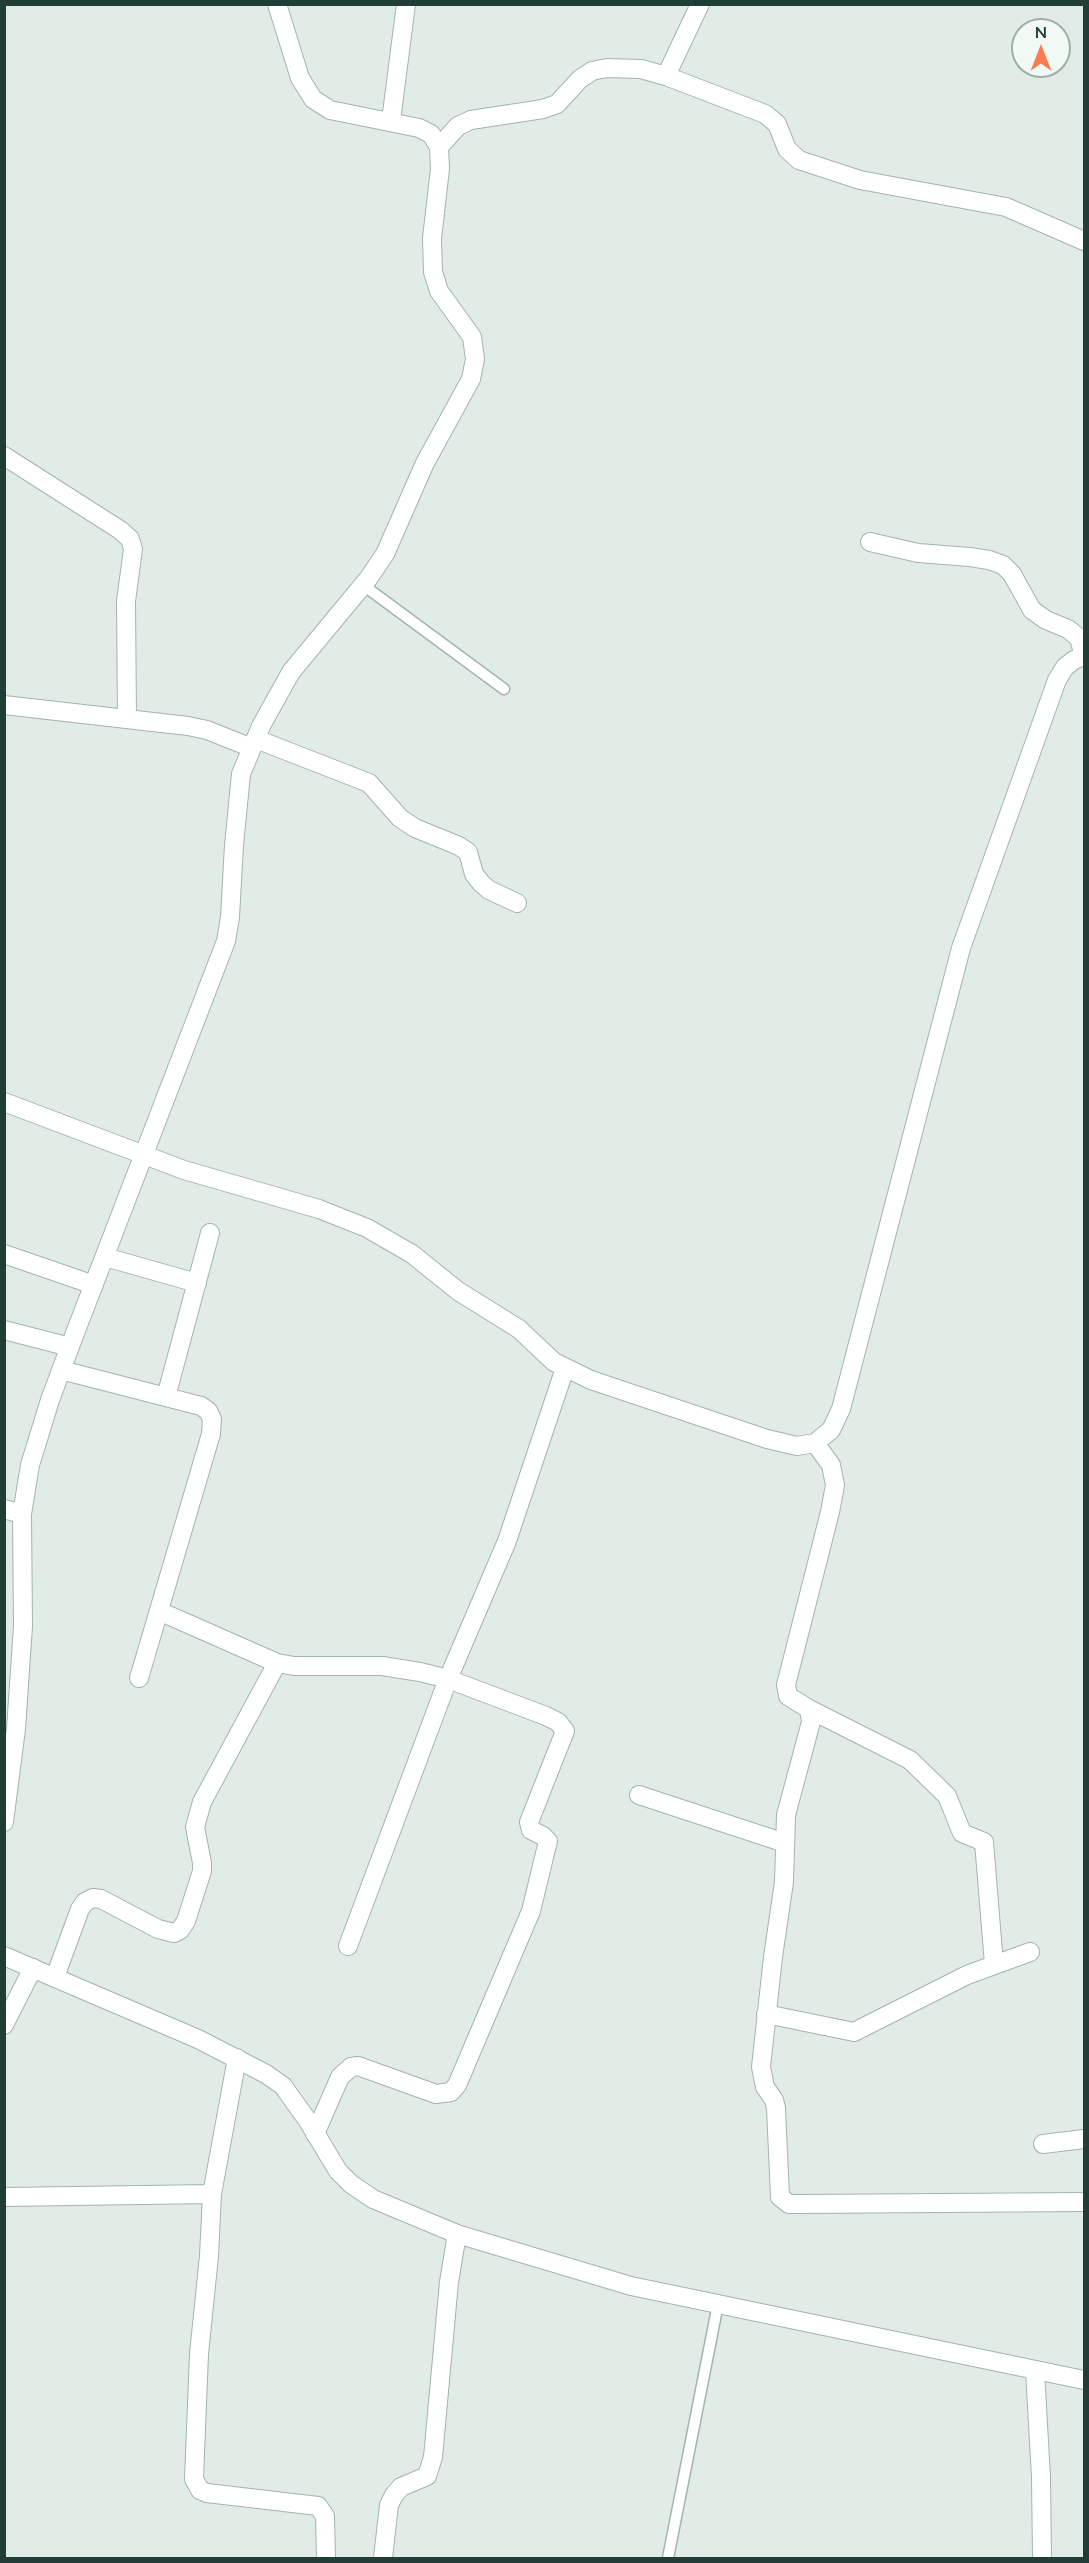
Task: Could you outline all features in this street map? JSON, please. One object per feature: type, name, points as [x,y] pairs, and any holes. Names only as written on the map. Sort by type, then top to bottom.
[{"type":"street","points":[[4,1822],[16,1729],[23,1626],[22,1514],[33,1456],[69,1347],[226,941],[242,774],[254,743],[291,672],[363,585],[385,554],[425,463],[471,379],[475,359],[472,337],[439,291],[433,272],[432,238],[440,169],[440,147],[431,134],[419,128],[330,110],[313,99],[300,78],[277,4]]},
{"type":"street","points":[[391,121],[406,4]]},
{"type":"street","points":[[666,76],[700,4]]},
{"type":"street","points":[[440,147],[458,126],[471,120],[543,110],[557,104],[580,79],[592,71],[607,68],[641,69],[666,76],[765,114],[777,124],[787,149],[800,160],[860,180],[1006,207],[1084,241]]},
{"type":"street","points":[[4,456],[120,530],[130,539],[133,549],[126,601],[127,719]]},
{"type":"street","points":[[4,1102],[55,1119],[184,1170],[319,1209],[367,1228],[412,1254],[458,1291],[519,1329],[546,1355],[565,1368],[591,1380],[767,1439],[796,1446],[815,1443],[831,1430],[841,1409],[961,948],[1057,680],[1065,667],[1084,656],[1079,638],[1068,629],[1046,620],[1032,610],[1012,574],[1003,565],[989,560],[918,553],[870,542]]},
{"type":"street","points":[[4,705],[207,730],[254,743],[369,783],[400,818],[415,828],[468,852],[474,874],[481,883],[489,890],[517,903]]},
{"type":"street","points":[[166,1397],[210,1233]]},
{"type":"street","points":[[4,1254],[94,1285]]},
{"type":"street","points":[[105,1257],[197,1283]]},
{"type":"street","points":[[4,1330],[69,1347]]},
{"type":"street","points":[[348,1946],[448,1679],[507,1541],[565,1368]]},
{"type":"street","points":[[61,1370],[201,1406],[208,1411],[213,1426],[139,1678]]},
{"type":"street","points":[[815,1443],[831,1465],[834,1492],[786,1685],[788,1696],[807,1708],[910,1760],[946,1796],[962,1833],[984,1842],[994,1964]]},
{"type":"street","points":[[4,1509],[22,1514]]},
{"type":"street","points":[[159,1611],[277,1664],[382,1666],[448,1679],[552,1719],[562,1725],[565,1731],[529,1822],[531,1830],[548,1841],[531,1911],[457,2085],[451,2092],[436,2094],[358,2066],[351,2067],[340,2077],[315,2134]]},
{"type":"street","points":[[55,1977],[80,1909],[85,1902],[93,1898],[101,1899],[158,1929],[174,1933],[180,1930],[186,1921],[202,1871],[195,1827],[202,1802],[277,1664]]},
{"type":"street","points":[[807,1708],[811,1722],[786,1815],[784,1882],[761,2067],[765,2087],[774,2100],[776,2108],[777,2181],[778,2192],[783,2201],[800,2204],[1084,2202]]},
{"type":"street","points":[[639,1795],[785,1843]]},
{"type":"street","points":[[766,2014],[854,2032],[967,1975],[1030,1952]]},
{"type":"street","points":[[4,1956],[198,2038],[283,2086],[338,2171],[351,2184],[373,2199],[457,2234],[631,2286],[1084,2380]]},
{"type":"street","points":[[4,2025],[33,1968]]},
{"type":"street","points":[[237,2058],[212,2194],[209,2256],[199,2354],[194,2479],[200,2490],[207,2493],[318,2506],[325,2516],[326,2559]]},
{"type":"street","points":[[1043,2144],[1084,2139]]},
{"type":"street","points":[[4,2197],[212,2194]]},
{"type":"street","points":[[383,2559],[389,2505],[401,2487],[428,2476],[433,2457],[449,2282],[457,2234]]},
{"type":"street","points":[[1035,2371],[1041,2477],[1042,2559]]},
{"type":"lane","points":[[363,585],[504,689]]},
{"type":"lane","points":[[668,2559],[718,2304]]}]
